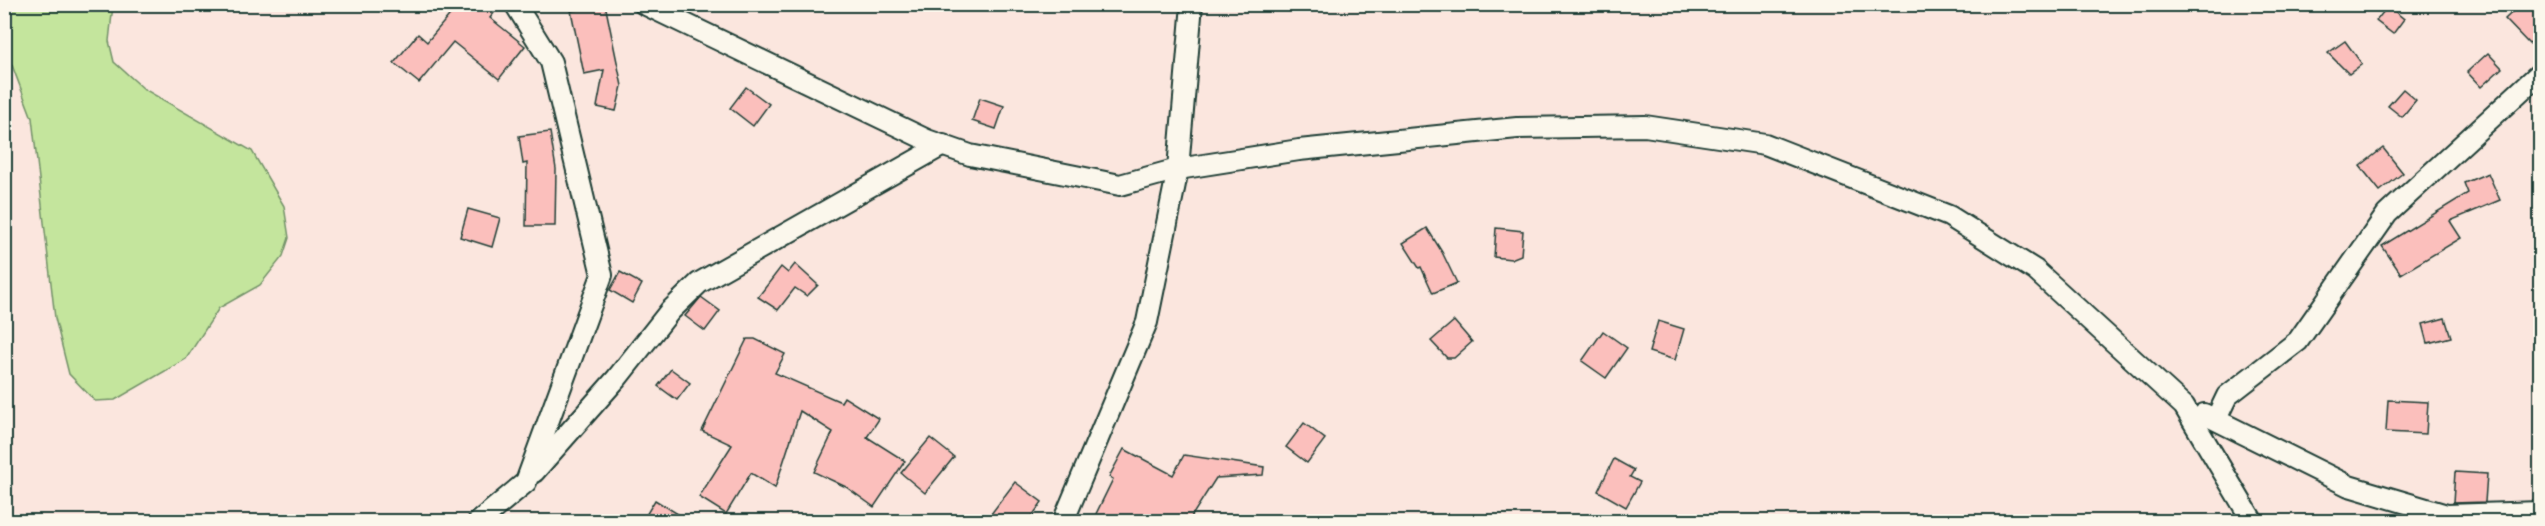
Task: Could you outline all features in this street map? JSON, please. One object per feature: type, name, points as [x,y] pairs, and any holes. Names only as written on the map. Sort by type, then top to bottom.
[{"type":"street","points":[[515,4],[551,62],[602,275],[526,482]]},
{"type":"street","points":[[644,4],[943,145],[970,155],[1120,184],[1178,169],[1299,150],[1517,128],[1644,126],[1766,144],[1949,216],[2035,270],[2184,406],[2253,522]]},
{"type":"street","points":[[1063,522],[1147,322],[1178,169],[1192,4]]},
{"type":"street","points":[[2216,419],[2227,396],[2298,341],[2387,214],[2541,73]]},
{"type":"street","points":[[478,522],[526,482],[617,378],[670,311],[699,283],[943,145]]},
{"type":"street","points":[[2184,406],[2216,419],[2349,486],[2447,515],[2541,512]]},
{"type":"green space","points":[[4,5],[113,5],[109,41],[114,62],[144,89],[252,151],[284,206],[289,238],[283,256],[260,285],[219,308],[186,359],[115,400],[95,401],[69,374],[55,318],[32,118],[10,60],[5,54]]},
{"type":"building","points":[[459,4],[485,4],[494,13],[490,18],[525,46],[499,79],[453,42],[419,83],[394,63],[418,34],[427,42]]},
{"type":"building","points":[[605,4],[622,86],[616,111],[597,107],[604,70],[584,74],[571,11]]},
{"type":"building","points":[[2521,4],[2541,4],[2541,34],[2529,44],[2505,19]]},
{"type":"building","points":[[2388,6],[2404,19],[2393,34],[2376,21]]},
{"type":"building","points":[[2345,41],[2362,64],[2349,74],[2328,53]]},
{"type":"building","points":[[2488,53],[2502,68],[2481,87],[2467,72]]},
{"type":"building","points":[[746,87],[769,104],[753,126],[730,108]]},
{"type":"building","points":[[2403,89],[2416,100],[2402,117],[2388,106]]},
{"type":"building","points":[[980,98],[1004,106],[996,129],[972,121]]},
{"type":"building","points":[[550,132],[556,169],[555,226],[526,226],[527,163],[523,164],[519,136]]},
{"type":"building","points":[[2383,148],[2403,173],[2380,191],[2360,166]]},
{"type":"building","points":[[2488,173],[2500,200],[2450,221],[2461,238],[2401,274],[2382,246],[2468,193],[2464,183]]},
{"type":"building","points":[[468,209],[500,218],[492,247],[460,237]]},
{"type":"building","points":[[1427,228],[1457,283],[1433,293],[1421,267],[1419,268],[1403,243]]},
{"type":"building","points":[[1496,228],[1523,231],[1521,255],[1511,259],[1494,257]]},
{"type":"building","points":[[795,264],[818,285],[807,296],[795,288],[778,310],[758,297],[781,267],[788,273]]},
{"type":"building","points":[[620,272],[642,284],[632,303],[610,290]]},
{"type":"building","points":[[701,297],[720,311],[705,331],[685,316]]},
{"type":"building","points":[[2445,318],[2451,337],[2428,343],[2423,324]]},
{"type":"building","points":[[1454,321],[1472,342],[1454,358],[1447,358],[1431,341]]},
{"type":"building","points":[[1658,321],[1684,329],[1675,360],[1649,352]]},
{"type":"building","points":[[1603,331],[1627,348],[1606,378],[1582,361]]},
{"type":"building","points":[[747,339],[755,339],[785,354],[775,373],[841,402],[844,397],[879,419],[867,437],[905,461],[874,507],[846,487],[814,472],[833,432],[800,411],[775,488],[751,473],[726,514],[699,497],[732,445],[702,431]]},
{"type":"building","points":[[671,369],[690,383],[677,400],[658,386]]},
{"type":"building","points":[[2388,400],[2428,402],[2426,434],[2386,432]]},
{"type":"building","points":[[1304,423],[1325,439],[1307,463],[1286,447]]},
{"type":"building","points":[[930,438],[954,457],[925,493],[901,473]]},
{"type":"building","points":[[1124,449],[1173,475],[1184,455],[1264,467],[1263,475],[1216,478],[1188,522],[1092,522],[1113,479],[1109,477]]},
{"type":"building","points":[[1614,459],[1634,470],[1630,477],[1640,482],[1626,507],[1598,491]]},
{"type":"building","points":[[2455,472],[2487,474],[2485,502],[2453,503]]},
{"type":"building","points":[[1015,482],[1042,502],[1028,522],[985,522]]},
{"type":"building","points":[[655,500],[691,522],[642,522]]}]
